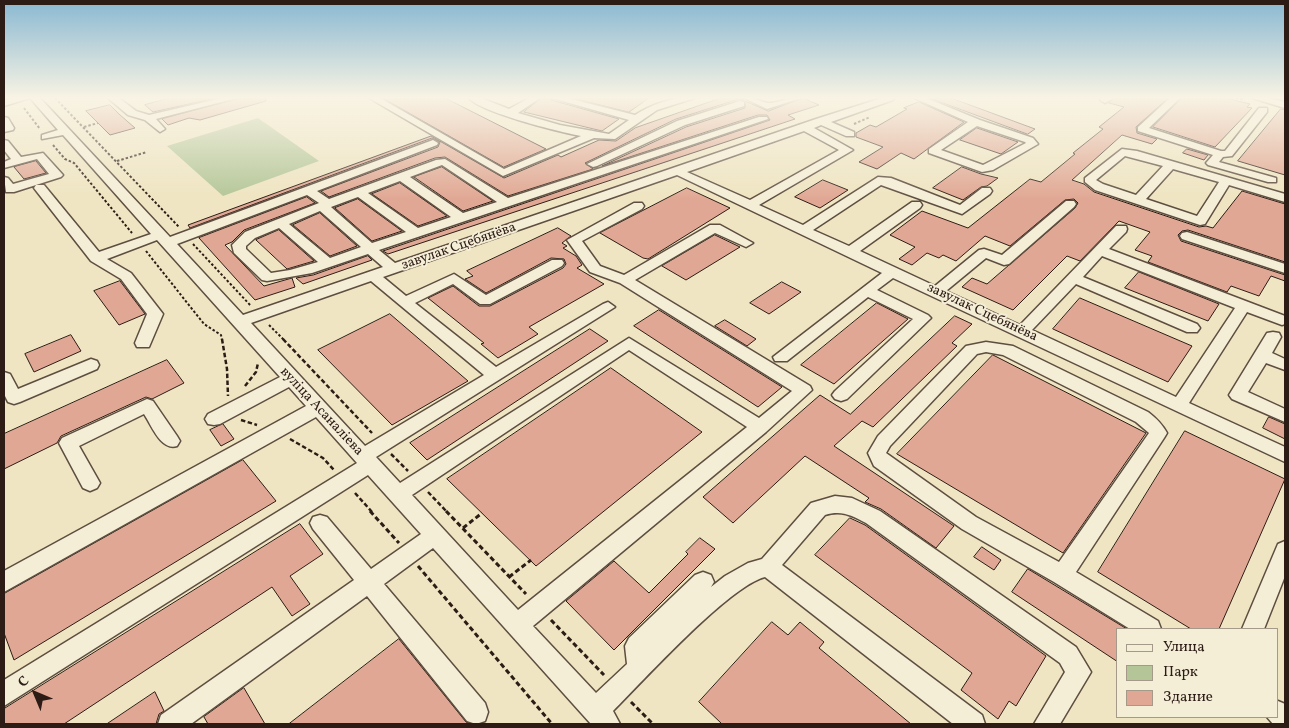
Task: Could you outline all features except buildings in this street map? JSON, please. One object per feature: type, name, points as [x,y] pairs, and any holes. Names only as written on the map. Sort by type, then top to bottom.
[{"type":"street","points":[[46,136],[56,132]]},
{"type":"street","name":"вуліца Асаналіева","points":[[78,132],[163,239],[602,717]]},
{"type":"street","points":[[433,132],[504,173],[591,135]]},
{"type":"street","points":[[580,132],[611,137],[618,132]]},
{"type":"street","points":[[507,203],[445,162],[435,163],[250,235],[239,245],[239,250],[267,277],[284,276],[462,218],[507,203],[549,188],[723,132]]},
{"type":"street","name":"завулак Сцебянёва","points":[[238,322],[791,132]]},
{"type":"street","points":[[750,205],[847,150],[814,132]]},
{"type":"street","points":[[845,132],[850,134]]},
{"type":"street","points":[[1148,132],[1220,154],[1228,154],[1246,132]]},
{"type":"street","points":[[4,143],[18,161],[39,154],[57,175],[10,189],[4,180]]},
{"type":"street","points":[[96,258],[139,243],[185,236],[433,143]]},
{"type":"street","points":[[1226,180],[1200,221],[1099,187],[1089,180],[1122,152],[1133,153],[1226,180],[1285,198]]},
{"type":"street","points":[[1220,154],[1212,163],[1272,180]]},
{"type":"street","points":[[1138,200],[1171,164]]},
{"type":"street","name":"завулак Сцебянёва","points":[[679,172],[1285,455]]},
{"type":"street","points":[[401,176],[462,218]]},
{"type":"street","points":[[804,230],[878,181],[887,181],[962,210],[986,191]]},
{"type":"street","points":[[40,188],[96,258],[126,276],[155,314],[143,343]]},
{"type":"street","points":[[308,190],[370,248]]},
{"type":"street","points":[[359,192],[416,233]]},
{"type":"street","points":[[936,292],[984,253],[1004,261],[1070,204]]},
{"type":"street","points":[[850,252],[916,205]]},
{"type":"street","points":[[517,625],[804,390],[626,280],[595,269],[574,240],[638,206]]},
{"type":"street","points":[[281,223],[326,262]]},
{"type":"street","points":[[626,280],[715,228],[746,243]]},
{"type":"street","points":[[1187,236],[1285,269]]},
{"type":"street","points":[[1101,251],[1244,306],[1283,317],[1279,339],[1263,355],[1238,395],[1285,416]]},
{"type":"street","points":[[405,302],[454,278],[485,301],[557,263]]},
{"type":"street","points":[[781,357],[892,272]]},
{"type":"street","points":[[373,276],[495,376]]},
{"type":"street","points":[[1074,278],[1192,328]]},
{"type":"street","points":[[841,394],[923,318],[868,291]]},
{"type":"street","points":[[1180,405],[1244,306]]},
{"type":"street","points":[[4,694],[366,461],[382,444],[608,307]]},
{"type":"street","points":[[397,495],[629,343],[760,427]]},
{"type":"street","points":[[1062,575],[1158,433],[1153,425],[1142,417],[1007,350],[986,347],[972,350],[884,441],[876,454],[887,466],[969,523],[1062,575],[1148,628]]},
{"type":"street","points":[[1263,355],[1285,365]]},
{"type":"street","points":[[4,378],[14,398],[91,365]]},
{"type":"street","points":[[214,419],[291,379]]},
{"type":"street","points":[[90,483],[68,443],[147,405],[171,441]]},
{"type":"street","points":[[4,582],[318,408]]},
{"type":"street","points":[[602,717],[618,688],[639,668],[733,583],[756,570],[768,566],[818,509],[835,504],[852,506],[874,517],[1068,655],[1078,672],[1046,724]]},
{"type":"street","points":[[320,523],[476,712]]},
{"type":"street","points":[[170,724],[434,536]]},
{"type":"street","points":[[1253,628],[1285,550]]},
{"type":"street","points":[[768,566],[973,724]]},
{"type":"street","points":[[639,668],[637,646],[703,582]]},
{"type":"lane","points":[[549,188],[660,132]]},
{"type":"lane","points":[[961,132],[933,151],[982,169],[989,168],[1033,144],[1029,140],[1005,132]]},
{"type":"lane","points":[[4,165],[18,161]]},
{"type":"lane","points":[[1022,332],[1122,229]]},
{"type":"lane","points":[[370,248],[394,269]]},
{"type":"path","points":[[43,132],[46,136]]},
{"type":"path","points":[[89,132],[253,308]]},
{"type":"path","points":[[55,147],[65,158],[74,163],[204,324],[221,335],[227,369],[228,398]]},
{"type":"path","points":[[117,161],[147,152]]},
{"type":"path","points":[[265,320],[462,528],[652,724]]},
{"type":"path","points":[[462,528],[482,513]]},
{"type":"path","points":[[509,577],[530,560]]},
{"type":"green space","points":[[213,132],[278,132],[319,161],[223,196],[167,146]]}]
